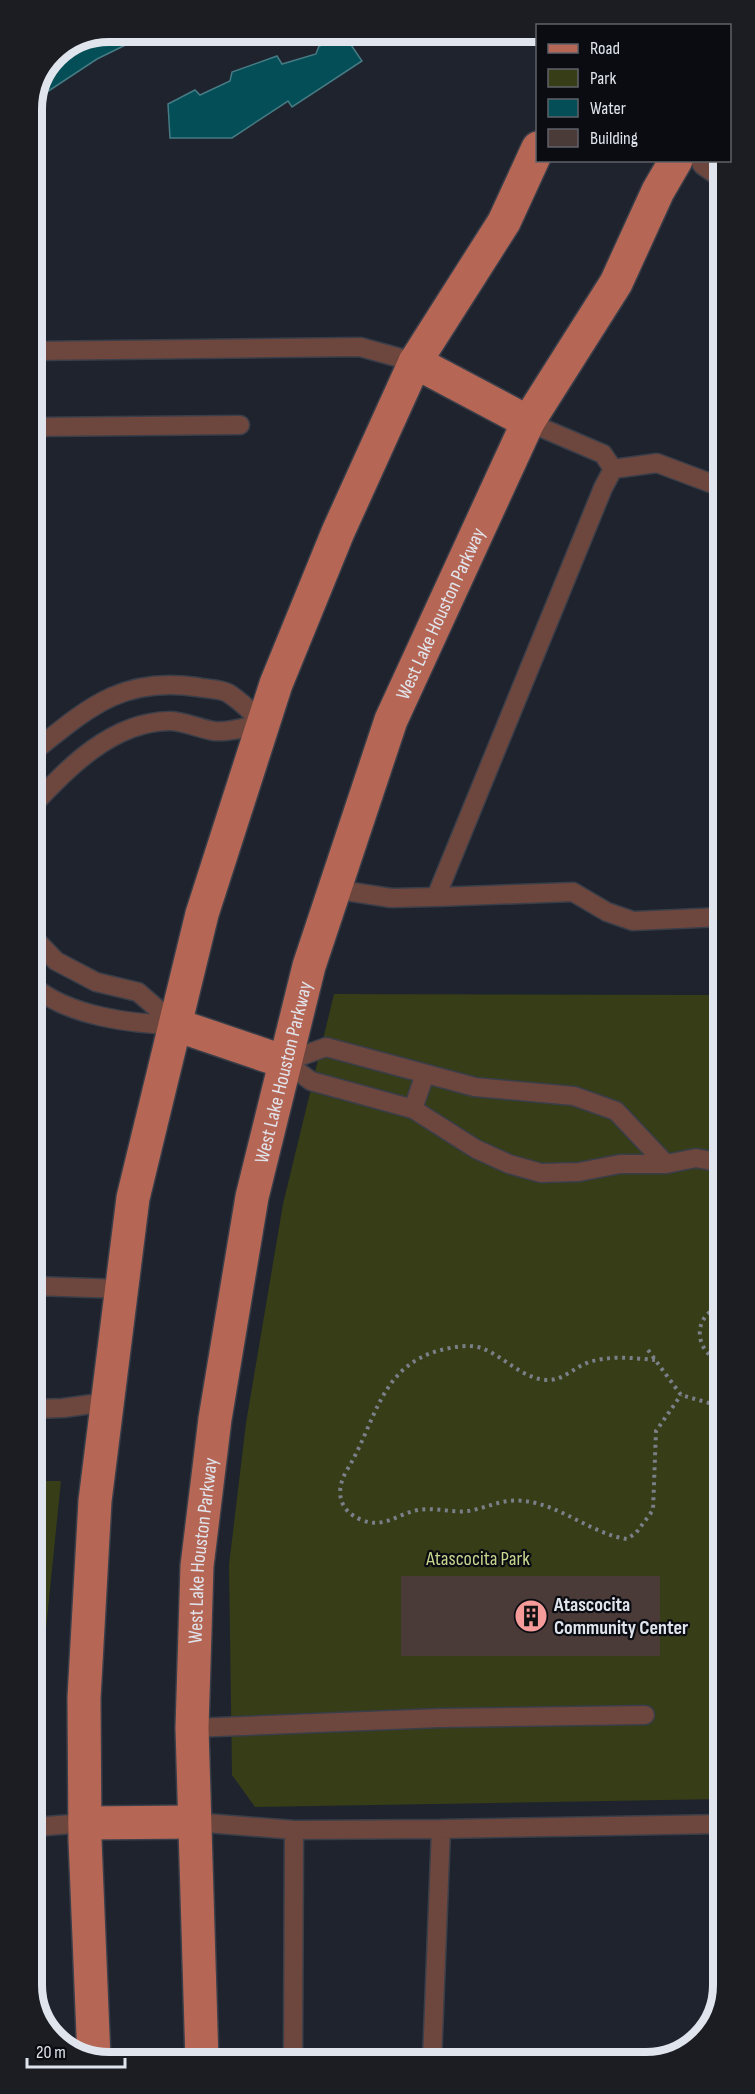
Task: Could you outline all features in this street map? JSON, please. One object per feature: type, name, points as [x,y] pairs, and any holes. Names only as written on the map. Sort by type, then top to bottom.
[{"type":"main road","points":[[94,2050],[85,1823],[84,1689],[95,1502],[133,1198],[202,914],[276,684],[338,532],[415,362],[504,222],[536,150]]},
{"type":"main road","name":"West Lake Houston Parkway","points":[[202,2052],[192,1728],[197,1566],[215,1419],[252,1197],[309,966],[391,720],[528,422],[616,283],[658,191],[675,162]]},
{"type":"main road","points":[[415,362],[528,422]]},
{"type":"main road","points":[[176,1025],[285,1062]]},
{"type":"main road","points":[[85,1823],[193,1822]]},
{"type":"lane","points":[[42,351],[360,347],[415,362]]},
{"type":"lane","points":[[528,422],[603,454],[614,469]]},
{"type":"lane","points":[[42,427],[240,425]]},
{"type":"lane","points":[[614,469],[657,463],[713,484]]},
{"type":"lane","points":[[435,897],[603,488],[614,469]]},
{"type":"lane","points":[[42,745],[84,712],[124,690],[149,684],[181,685],[227,692],[264,723]]},
{"type":"lane","points":[[42,795],[68,768],[98,745],[133,728],[169,721],[215,731],[264,723]]},
{"type":"lane","points":[[333,889],[391,898],[573,892],[607,912],[633,921],[713,917]]},
{"type":"lane","points":[[42,947],[56,961],[96,982],[138,992],[176,1025]]},
{"type":"lane","points":[[42,993],[115,1020],[132,1024],[176,1025]]},
{"type":"lane","points":[[285,1062],[326,1047],[475,1087],[574,1096],[616,1111],[666,1164]]},
{"type":"lane","points":[[285,1062],[311,1081],[413,1109],[476,1149],[509,1164],[541,1173],[579,1172],[620,1164],[666,1164],[696,1158],[713,1161]]},
{"type":"lane","points":[[413,1109],[425,1074]]},
{"type":"lane","points":[[42,1286],[123,1289]]},
{"type":"lane","points":[[42,1409],[107,1402]]},
{"type":"lane","points":[[192,1728],[440,1718],[645,1715]]},
{"type":"lane","points":[[193,1822],[294,1830],[713,1824]]},
{"type":"lane","points":[[42,1826],[85,1823]]},
{"type":"lane","points":[[432,2052],[441,1829]]},
{"type":"lane","points":[[293,2052],[294,1830]]},
{"type":"path","points":[[713,1310],[708,1313],[699,1329],[699,1338],[707,1355],[713,1358]]},
{"type":"path","points":[[655,1360],[628,1358],[587,1362],[562,1378],[546,1380],[526,1374],[480,1348],[453,1347],[429,1353],[401,1370],[381,1396],[359,1450],[341,1479],[339,1497],[346,1512],[363,1521],[385,1524],[418,1510],[466,1511],[509,1501],[537,1504],[577,1519],[608,1536],[627,1539],[636,1533],[653,1510],[656,1431],[681,1395]]},
{"type":"path","points":[[648,1350],[681,1395],[713,1404]]},
{"type":"green space","name":"Atascocita Park","points":[[334,994],[713,995],[713,1799],[255,1807],[232,1775],[229,1565],[246,1423],[283,1204]]},
{"type":"green space","points":[[42,1481],[61,1481],[42,1668]]},
{"type":"water","points":[[132,42],[97,59],[44,94],[56,68],[76,51],[100,43]]},
{"type":"water","points":[[335,42],[349,42],[362,61],[292,107],[288,101],[232,138],[170,138],[168,104],[195,90],[200,95],[230,81],[232,72],[277,56],[282,64],[316,54],[319,46]]},
{"type":"building","name":"Atascocita Community Center","points":[[401,1576],[660,1576],[660,1656],[401,1656]]},
{"type":"place","name":"Atascocita Community Center","points":[[531,1616]]}]
